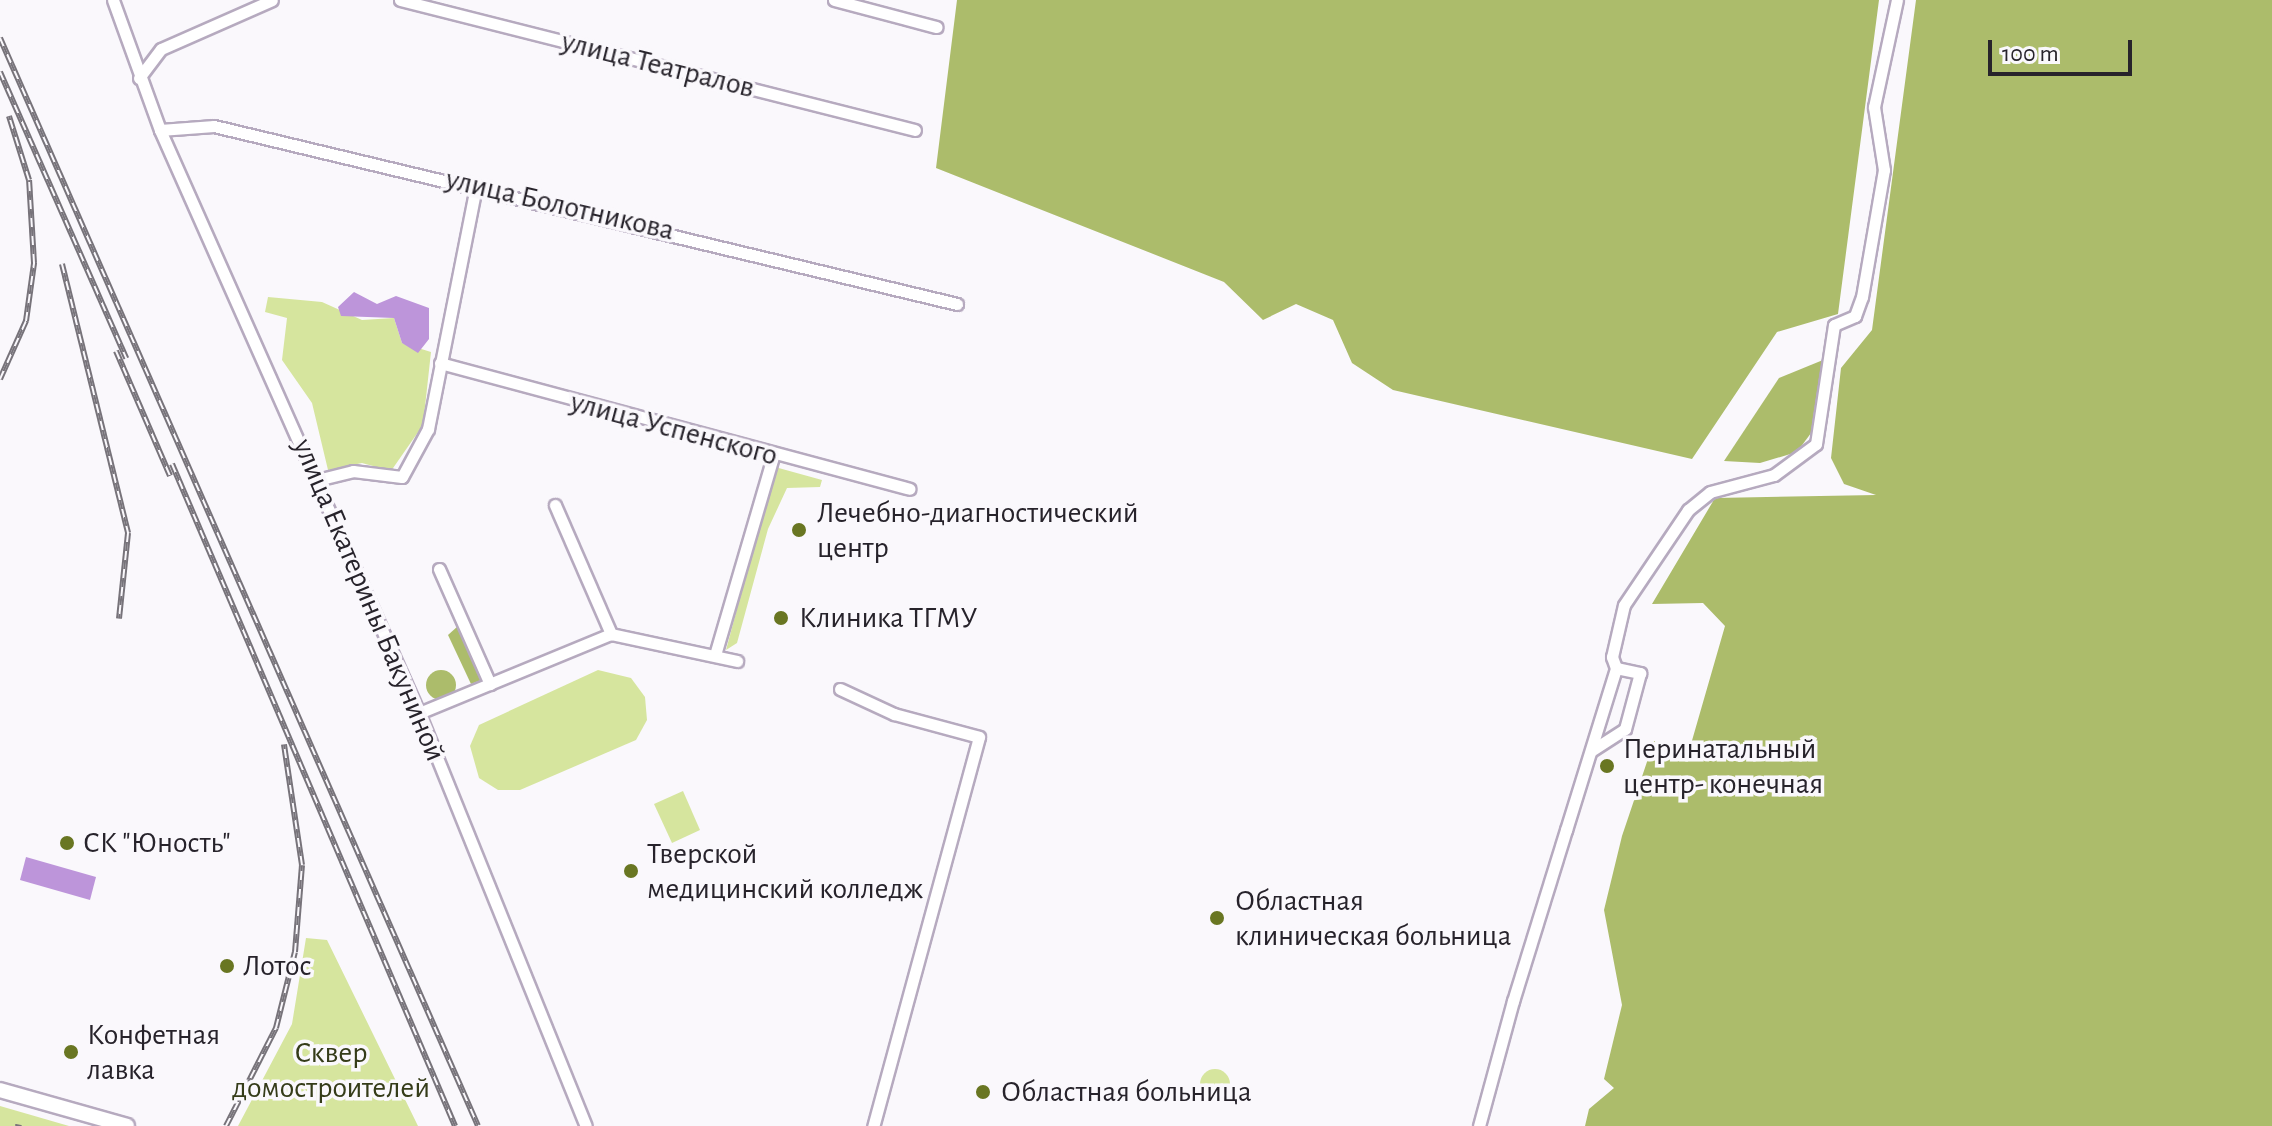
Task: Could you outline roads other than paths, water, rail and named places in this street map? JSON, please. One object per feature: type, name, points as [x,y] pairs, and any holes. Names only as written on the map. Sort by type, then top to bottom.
[{"type":"main road","points":[[0,1090],[97,1126]]},
{"type":"main road","points":[[0,1098],[127,1126]]},
{"type":"street","name":"улица Екатерины Бакуниной","points":[[113,0],[139,79],[160,130],[419,713],[586,1126]]},
{"type":"street","points":[[139,79],[161,49],[272,0]]},
{"type":"street","name":"улица Театралов","points":[[400,0],[915,130]]},
{"type":"street","points":[[834,0],[936,27]]},
{"type":"street","points":[[1479,1126],[1616,668],[1612,657],[1624,605],[1688,510],[1710,492],[1774,475],[1816,444],[1834,325],[1855,316],[1862,297],[1884,170],[1874,107],[1897,0]]},
{"type":"street","name":"улица Болотникова","points":[[160,130],[214,126],[476,186],[957,304]]},
{"type":"street","points":[[317,480],[353,471],[402,477],[428,429],[476,186]]},
{"type":"street","name":"улица Успенского","points":[[440,363],[773,457],[909,489]]},
{"type":"street","points":[[715,655],[773,457]]},
{"type":"street","points":[[555,505],[611,634]]},
{"type":"street","points":[[439,569],[490,684]]},
{"type":"street","points":[[419,713],[611,634],[737,661]]},
{"type":"street","points":[[1591,751],[1625,729],[1640,673],[1616,668]]},
{"type":"street","points":[[840,689],[894,714],[979,737],[873,1126]]},
{"type":"tram line","points":[[16,1125],[21,1126]]},
{"type":"railway","points":[[0,38],[478,1126]]},
{"type":"railway","points":[[0,72],[126,358]]},
{"type":"railway","points":[[0,379],[26,321],[34,263],[29,180],[9,116]]},
{"type":"railway","points":[[62,264],[128,533],[119,619]]},
{"type":"railway","points":[[116,351],[170,476]]},
{"type":"railway","points":[[172,464],[455,1126]]},
{"type":"railway","points":[[226,1126],[276,1028],[295,952],[302,865],[284,744]]},
{"type":"place","name":"Лечебно-диагностический центр","points":[[799,530]]},
{"type":"place","name":"Клиника ТГМУ","points":[[781,618]]},
{"type":"place","name":"Перинатальный центр- конечная","points":[[1607,766]]},
{"type":"place","name":"СК \"Юность\"","points":[[67,843]]},
{"type":"place","name":"Тверской медицинский колледж","points":[[631,871]]},
{"type":"place","name":"Областная клиническая больница","points":[[1217,918]]},
{"type":"place","name":"Лотос","points":[[227,966]]},
{"type":"place","name":"Конфетная лавка","points":[[71,1052]]},
{"type":"place","name":"Областная больница","points":[[983,1092]]},
{"type":"park label","name":"Сквер домостроителей","points":[[331,1070]]}]
